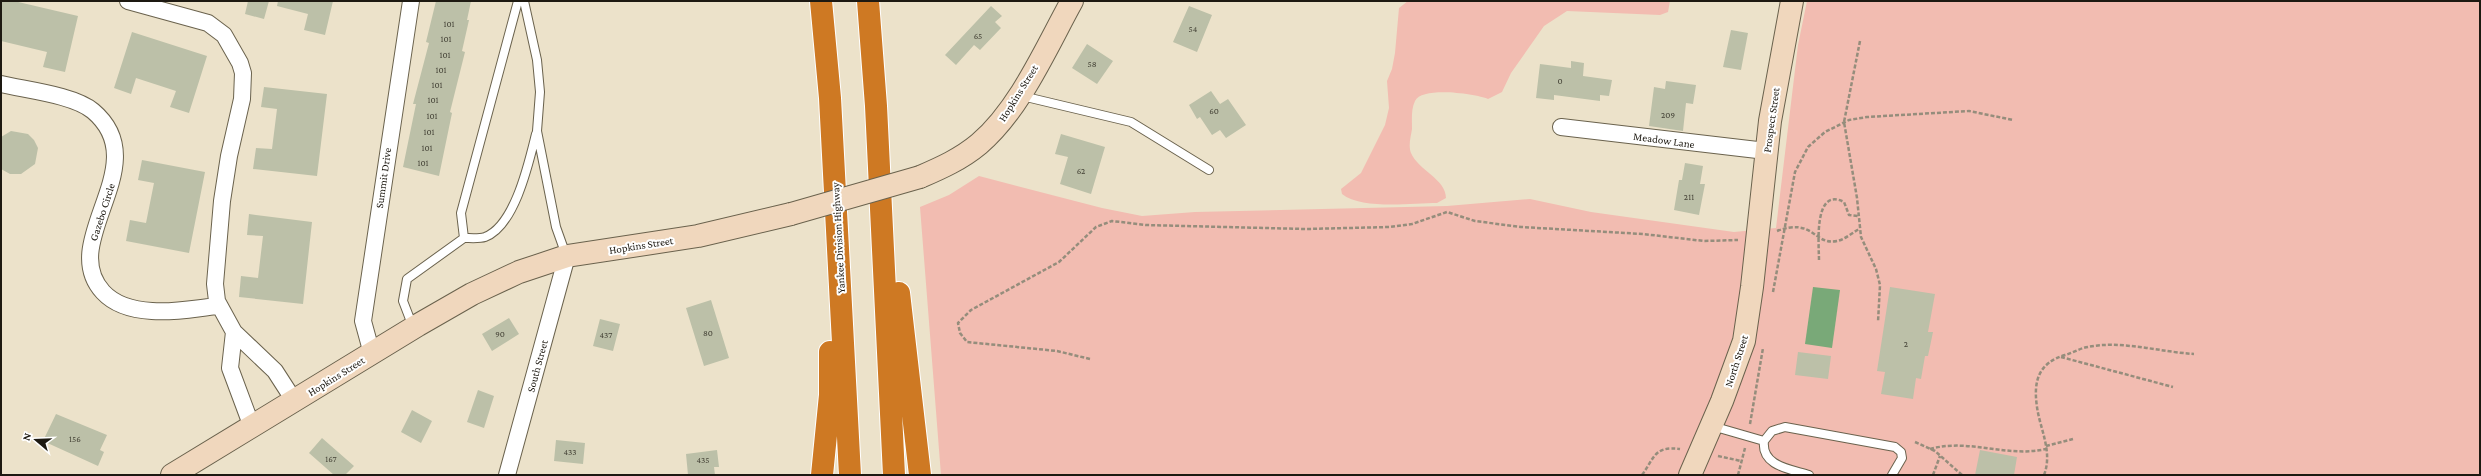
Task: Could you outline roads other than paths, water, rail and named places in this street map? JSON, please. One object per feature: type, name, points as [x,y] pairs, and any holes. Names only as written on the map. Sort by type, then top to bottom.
[{"type":"highway","name":"Yankee Division Highway","points":[[821,1],[832,131],[850,475]]},
{"type":"highway","points":[[868,1],[876,106],[894,475]]},
{"type":"highway","points":[[876,106],[920,475]]},
{"type":"highway","points":[[822,475],[830,396],[832,131]]},
{"type":"main road","name":"Hopkins Street","points":[[172,475],[294,402],[413,328],[495,282],[531,267],[566,256],[698,236],[791,214],[920,177],[957,159],[979,144],[999,124],[1019,96],[1072,1]]},
{"type":"main road","name":"Prospect Street","points":[[1756,239],[1766,151],[1776,86],[1792,1]]},
{"type":"main road","name":"North Street","points":[[1690,475],[1711,426],[1744,340],[1752,294],[1756,239]]},
{"type":"street","points":[[128,1],[208,23],[227,39],[240,63],[243,73],[242,100],[229,156],[218,244],[215,284],[218,306],[234,332],[275,371],[294,402]]},
{"type":"street","name":"Summit Drive","points":[[372,354],[363,321],[411,1]]},
{"type":"street","name":"Gazebo Circle","points":[[1,84],[68,100],[87,107],[100,119],[109,134],[115,152],[114,172],[89,254],[91,271],[104,294],[120,304],[154,311],[218,306]]},
{"type":"street","name":"Meadow Lane","points":[[1562,127],[1766,151]]},
{"type":"street","name":"South Street","points":[[507,475],[566,256]]},
{"type":"street","points":[[234,332],[230,368],[252,427]]},
{"type":"lane","points":[[464,238],[461,213],[518,1]]},
{"type":"lane","points":[[413,328],[403,300],[407,280],[464,238],[486,237],[502,224],[525,178],[537,131],[540,92],[537,60],[524,1]]},
{"type":"lane","points":[[1019,96],[1131,122],[1209,170]]},
{"type":"lane","points":[[537,131],[556,227],[566,256]]},
{"type":"lane","points":[[1711,426],[1764,441]]},
{"type":"lane","points":[[1808,475],[1769,460],[1764,453],[1764,441],[1772,431],[1785,427],[1895,447],[1901,452],[1902,460],[1892,475]]}]
